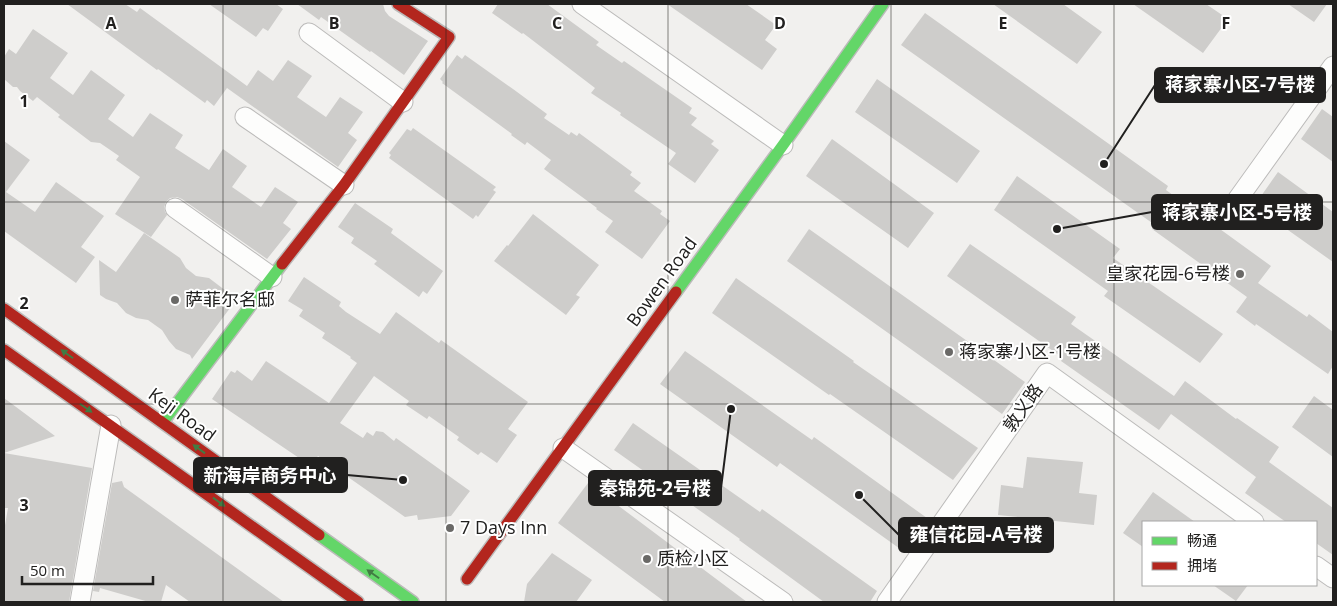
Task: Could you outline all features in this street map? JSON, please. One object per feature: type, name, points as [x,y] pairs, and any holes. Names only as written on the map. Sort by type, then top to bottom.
[{"type":"street","points":[[163,422],[344,185],[449,37],[398,4]]},
{"type":"street","points":[[582,4],[783,145]]},
{"type":"street","name":"Bowen Road","points":[[467,580],[883,4]]},
{"type":"street","points":[[309,33],[403,102]]},
{"type":"street","points":[[1232,207],[1333,66]]},
{"type":"street","points":[[244,117],[344,185]]},
{"type":"street","points":[[175,208],[272,277]]},
{"type":"street","name":"Keji Road","points":[[4,309],[413,602]]},
{"type":"street","points":[[4,350],[358,602]]},
{"type":"street","name":"敦义路","points":[[887,602],[1047,373],[1253,521]]},
{"type":"street","points":[[80,602],[111,426]]},
{"type":"street","points":[[563,448],[783,602]]},
{"type":"street","points":[[1317,567],[1333,578]]},
{"type":"building","points":[[67,4],[125,4],[137,12],[140,8],[247,86],[258,70],[273,81],[288,60],[312,76],[297,97],[326,117],[340,97],[363,112],[348,133],[357,140],[338,167],[227,88],[214,106],[207,100],[205,103]]},
{"type":"building","points":[[209,4],[276,4],[283,9],[268,31],[263,28],[256,37]]},
{"type":"building","points":[[297,4],[383,4],[389,16],[428,41],[404,75],[321,17],[319,20]]},
{"type":"building","points":[[498,4],[547,4],[599,42],[596,45],[622,63],[624,61],[692,108],[689,113],[697,118],[691,125],[714,141],[711,144],[719,150],[695,183],[668,164],[676,153],[591,93],[595,88],[523,33],[492,13]]},
{"type":"building","points":[[667,4],[746,4],[776,25],[765,40],[777,49],[762,70]]},
{"type":"building","points":[[993,4],[1063,4],[1102,32],[1077,64]]},
{"type":"building","points":[[1133,4],[1206,4],[1228,19],[1203,53]]},
{"type":"building","points":[[1288,4],[1327,4],[1314,22]]},
{"type":"building","points":[[925,13],[1168,186],[1166,190],[1271,266],[1258,283],[1307,317],[1309,314],[1333,332],[1333,366],[1328,374],[1236,312],[1247,297],[1152,229],[1155,225],[901,45]]},
{"type":"building","points":[[33,29],[68,53],[50,78],[73,95],[91,70],[125,95],[108,119],[133,137],[150,113],[183,135],[175,148],[209,170],[223,149],[247,166],[232,187],[261,207],[275,187],[298,202],[283,223],[291,229],[267,259],[177,197],[170,198],[166,202],[164,207],[167,215],[151,237],[115,214],[140,177],[116,160],[119,156],[100,143],[91,142],[58,117],[60,115],[37,97],[33,101],[4,79],[4,57],[9,49],[16,54]]},
{"type":"building","points":[[457,55],[462,59],[465,55],[547,114],[544,118],[569,135],[571,132],[577,136],[579,133],[632,172],[630,175],[641,183],[634,191],[662,211],[660,214],[670,221],[642,259],[605,232],[613,221],[544,169],[551,160],[527,142],[525,145],[442,83],[440,79]]},
{"type":"building","points":[[877,79],[980,151],[957,183],[855,112]]},
{"type":"building","points":[[1322,109],[1333,117],[1333,162],[1301,139]]},
{"type":"building","points":[[413,128],[496,187],[493,190],[496,192],[478,217],[476,215],[473,219],[389,158],[391,155],[389,153],[407,129],[411,131]]},
{"type":"building","points":[[832,139],[934,213],[908,248],[806,176]]},
{"type":"building","points":[[4,141],[30,160],[6,192],[35,212],[56,182],[104,216],[81,247],[95,257],[76,283],[4,231]]},
{"type":"building","points":[[1278,172],[1333,212],[1333,262],[1254,206]]},
{"type":"building","points":[[1017,176],[1120,249],[1113,258],[1223,334],[1200,363],[1104,296],[1108,291],[994,210]]},
{"type":"building","points":[[355,203],[393,229],[391,233],[443,271],[427,294],[423,291],[419,297],[374,264],[377,261],[351,243],[354,238],[338,227]]},
{"type":"building","points":[[533,214],[599,265],[576,295],[580,297],[566,315],[494,261]]},
{"type":"building","points":[[809,229],[1025,382],[1002,414],[787,261]]},
{"type":"building","name":"萨菲尔名邸","points":[[144,233],[180,258],[186,268],[196,276],[209,278],[236,300],[192,359],[190,355],[176,349],[162,330],[148,320],[136,318],[126,313],[117,303],[100,295],[99,260],[116,272]]},
{"type":"building","points":[[970,244],[1076,317],[1071,324],[1174,396],[1185,381],[1236,419],[1279,447],[1269,462],[1333,508],[1333,555],[1317,544],[1317,521],[1285,521],[1245,493],[1256,477],[1171,414],[1159,430],[1061,361],[1063,358],[947,276]]},
{"type":"building","points":[[304,277],[341,302],[339,306],[346,312],[380,334],[396,312],[439,343],[441,340],[528,402],[508,429],[517,435],[497,463],[481,452],[478,455],[457,440],[459,437],[429,416],[427,419],[406,405],[409,401],[374,376],[340,423],[363,438],[367,432],[373,436],[376,431],[383,432],[394,441],[396,438],[470,491],[451,516],[418,520],[417,515],[405,517],[318,456],[313,463],[307,459],[305,462],[212,399],[231,371],[235,373],[237,370],[252,381],[266,361],[329,403],[357,363],[322,338],[325,333],[299,316],[303,310],[288,301]]},
{"type":"building","points":[[736,278],[978,448],[953,480],[712,313]]},
{"type":"building","points":[[685,351],[812,440],[814,437],[927,518],[903,551],[780,463],[777,467],[660,384]]},
{"type":"building","points":[[1314,396],[1333,410],[1333,457],[1292,427]]},
{"type":"building","points":[[4,398],[55,436],[4,453]]},
{"type":"building","points":[[633,423],[760,512],[762,509],[877,591],[870,602],[824,602],[740,539],[614,450]]},
{"type":"building","points":[[4,453],[92,468],[69,602],[4,602],[4,531],[8,508],[4,508]]},
{"type":"building","points":[[1027,457],[1083,462],[1079,493],[1097,495],[1094,525],[998,515],[1001,485],[1023,488]]},
{"type":"building","points":[[122,481],[124,487],[284,602],[190,602],[166,585],[161,602],[149,602],[100,588],[99,592],[93,591],[112,483]]},
{"type":"building","name":"质检小区","points":[[588,483],[747,602],[665,602],[558,523]]},
{"type":"building","points":[[1153,492],[1194,521],[1142,521],[1142,546],[1123,533]]},
{"type":"building","points":[[552,553],[592,580],[576,602],[524,602],[527,584]]},
{"type":"building","points":[[1214,586],[1247,586],[1236,601]]},
{"type":"traffic: fast","points":[[676,292],[883,4]]},
{"type":"traffic: fast","points":[[163,422],[282,264]]},
{"type":"traffic: fast","points":[[319,535],[413,602]]},
{"type":"traffic: jam","points":[[282,264],[344,185],[449,37],[398,4]]},
{"type":"traffic: jam","points":[[467,579],[676,292]]},
{"type":"traffic: jam","points":[[4,309],[319,535]]},
{"type":"traffic: jam","points":[[4,350],[358,602]]},
{"type":"place","name":"蒋家寨小区-7号楼","points":[[1104,164]]},
{"type":"place","name":"蒋家寨小区-5号楼","points":[[1057,229]]},
{"type":"place","name":"皇家花园-6号楼","points":[[1240,274]]},
{"type":"place","name":"萨菲尔名邸","points":[[175,300]]},
{"type":"place","name":"蒋家寨小区-1号楼","points":[[949,352]]},
{"type":"place","name":"秦锦苑-2号楼","points":[[731,409]]},
{"type":"place","name":"新海岸商务中心","points":[[403,480]]},
{"type":"place","name":"雍信花园-A号楼","points":[[859,495]]},
{"type":"place","name":"7 Days Inn","points":[[450,528]]},
{"type":"place","name":"质检小区","points":[[647,559]]}]
